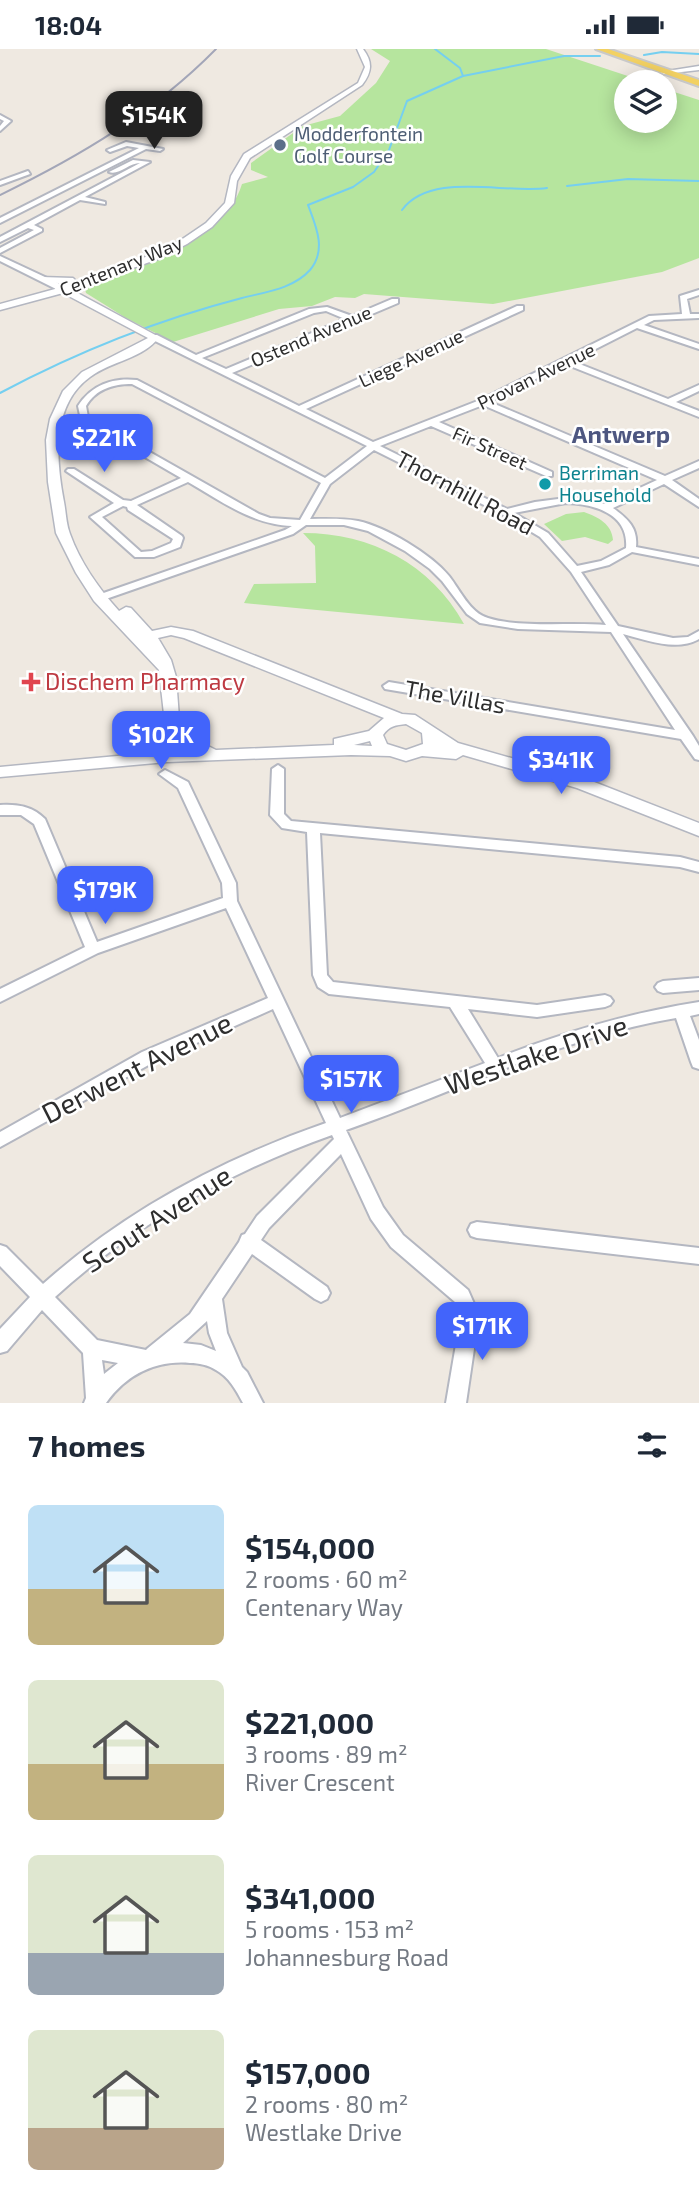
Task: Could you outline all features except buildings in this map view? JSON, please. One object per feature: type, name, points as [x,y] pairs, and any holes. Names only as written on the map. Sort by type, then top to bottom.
[{"type":"main road","name":"Centenary Way","points":[[231,189],[240,165],[257,148],[360,84],[369,69],[368,60],[360,49]]},
{"type":"main road","points":[[600,49],[658,70]]},
{"type":"main road","points":[[619,49],[699,77]]},
{"type":"main road","points":[[649,59],[677,67],[699,68]]},
{"type":"main road","points":[[677,76],[699,83]]},
{"type":"street","points":[[679,70],[699,68]]},
{"type":"street","points":[[0,117],[8,121],[0,129]]},
{"type":"street","points":[[110,150],[121,144],[160,149]]},
{"type":"street","points":[[1,220],[145,147]]},
{"type":"street","points":[[0,240],[147,162],[135,161],[112,172]]},
{"type":"street","points":[[83,166],[144,177]]},
{"type":"street","points":[[0,183],[28,173]]},
{"type":"street","name":"Centenary Way","points":[[0,307],[88,280],[187,239],[229,204],[231,189]]},
{"type":"street","points":[[37,190],[103,203]]},
{"type":"street","points":[[1,220],[40,228],[39,232],[1,250]]},
{"type":"street","points":[[0,260],[149,334],[148,344],[78,381],[61,404],[56,419],[52,457],[57,505],[71,553],[91,583],[165,668],[173,681],[173,716],[168,754]]},
{"type":"street","points":[[39,279],[88,280]]},
{"type":"street","points":[[31,298],[39,279]]},
{"type":"street","points":[[78,298],[88,280]]},
{"type":"street","points":[[687,315],[683,298],[699,292]]},
{"type":"street","points":[[31,298],[78,298]]},
{"type":"street","name":"Ostend Avenue","points":[[227,372],[395,301]]},
{"type":"street","name":"Liege Avenue","points":[[302,408],[520,308]]},
{"type":"street","points":[[197,357],[318,309],[327,309],[352,319]]},
{"type":"street","name":"Provan Avenue","points":[[326,482],[374,445],[483,403],[657,316],[699,316]]},
{"type":"street","points":[[638,326],[699,347]]},
{"type":"street","name":"Thornhill Road","points":[[149,334],[302,408],[506,512],[544,535],[575,570],[699,756]]},
{"type":"street","points":[[567,362],[699,414]]},
{"type":"street","points":[[106,599],[198,570],[214,560],[289,532],[303,523],[326,482],[138,383],[120,381],[88,395],[82,406],[82,414],[262,519],[303,523],[360,525],[390,538],[439,572],[468,609],[484,621],[616,629],[679,641],[695,638],[699,634]]},
{"type":"street","points":[[668,402],[699,388]]},
{"type":"street","points":[[483,403],[665,480],[699,503]]},
{"type":"street","name":"Fir Street","points":[[431,422],[549,474]]},
{"type":"street","points":[[607,507],[699,464]]},
{"type":"street","points":[[71,471],[127,504],[178,538],[178,544],[154,554],[139,555],[95,517],[127,504],[189,478]]},
{"type":"street","points":[[506,512],[565,501],[607,507],[626,522],[633,540],[631,549]]},
{"type":"street","points":[[575,570],[605,563],[631,549],[699,562]]},
{"type":"street","points":[[106,599],[150,636],[164,659],[165,668]]},
{"type":"street","points":[[150,636],[171,631],[188,634],[400,719],[417,721],[444,744],[583,784],[699,830]]},
{"type":"street","name":"The Villas","points":[[389,686],[687,736]]},
{"type":"street","points":[[368,705],[379,730],[380,747],[387,752]]},
{"type":"street","points":[[173,716],[179,737],[209,751]]},
{"type":"street","points":[[168,754],[319,748],[379,730],[400,719]]},
{"type":"street","points":[[424,751],[432,741],[432,735]]},
{"type":"street","points":[[0,770],[209,751],[319,748],[387,752],[406,756],[424,751],[461,755],[506,766],[668,818]]},
{"type":"street","points":[[278,769],[279,820],[287,825],[680,862],[699,867]]},
{"type":"street","points":[[165,774],[183,785],[229,883],[230,901],[387,1230],[462,1296],[467,1305],[470,1315],[456,1403]]},
{"type":"street","points":[[0,810],[22,809],[32,813],[40,822],[93,949]]},
{"type":"street","points":[[313,827],[323,983],[340,991],[537,1011],[605,1001]]},
{"type":"street","points":[[0,996],[93,949],[230,901]]},
{"type":"street","points":[[663,987],[699,984]]},
{"type":"street","name":"Derwent Avenue","points":[[0,1140],[148,1057],[276,1001]]},
{"type":"street","points":[[455,1002],[495,1066]]},
{"type":"street","name":"Westlake Drive","points":[[95,1401],[117,1374],[184,1332],[213,1300],[248,1241],[340,1134],[495,1066],[605,1029],[699,1008]]},
{"type":"street","points":[[681,1011],[699,1062]]},
{"type":"street","name":"Scout Avenue","points":[[0,1345],[13,1326],[41,1299],[135,1227],[214,1177],[260,1155],[340,1134]]},
{"type":"street","points":[[477,1230],[699,1256]]},
{"type":"street","points":[[248,1241],[321,1293]]},
{"type":"street","points":[[0,1253],[41,1299],[92,1349],[149,1355],[177,1350],[198,1352],[217,1359],[234,1372]]},
{"type":"street","points":[[213,1300],[218,1333],[234,1372],[253,1403]]},
{"type":"street","points":[[92,1349],[95,1401]]},
{"type":"green space","points":[[371,49],[546,49],[614,71],[614,133],[677,133],[677,93],[699,100],[699,258],[662,272],[493,304],[364,294],[355,298],[335,297],[312,306],[279,309],[173,342],[126,318],[86,293],[85,289],[91,284],[155,258],[200,235],[233,203],[242,184],[268,177],[251,170],[251,163],[303,126],[340,116],[376,83],[390,61]]},
{"type":"green space","points":[[584,512],[607,525],[613,540],[608,544],[585,537],[562,541],[544,524],[566,514]]},
{"type":"green space","points":[[303,533],[352,539],[397,556],[434,584],[464,624],[244,603],[254,584],[316,583],[315,546]]},
{"type":"waterway","points":[[435,49],[460,68],[463,76]]},
{"type":"waterway","points":[[644,55],[662,52],[699,54]]},
{"type":"waterway","points":[[463,76],[564,56],[600,56]]},
{"type":"waterway","points":[[0,393],[118,338],[179,316],[295,282],[310,270],[318,254],[317,230],[308,205],[353,187],[374,172],[389,150],[407,101],[463,76]]},
{"type":"waterway","points":[[567,186],[628,179],[699,181]]},
{"type":"waterway","points":[[402,210],[415,198],[449,187],[547,188]]},
{"type":"railway","points":[[0,195],[87,149],[141,113],[216,49]]},
{"type":"place","name":"Modderfontein Golf Course","points":[[280,145]]},
{"type":"place","name":"Berriman Household","points":[[545,484]]},
{"type":"place","name":"Dischem Pharmacy","points":[[31,682]]},
{"type":"district","name":"Antwerp","points":[[621,435]]}]
